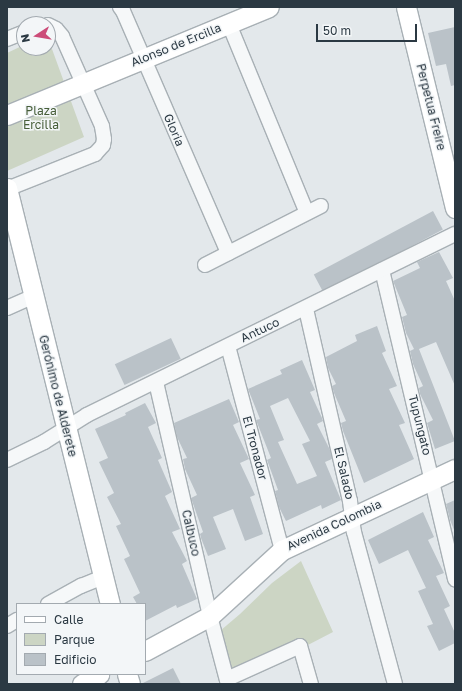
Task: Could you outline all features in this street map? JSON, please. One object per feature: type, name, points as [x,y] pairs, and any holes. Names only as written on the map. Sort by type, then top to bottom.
[{"type":"street","name":"Gloria","points":[[120,7],[228,253]]},
{"type":"street","name":"Alonso de Ercilla","points":[[7,115],[269,7]]},
{"type":"street","name":"Perpetua Freire","points":[[406,7],[455,208]]},
{"type":"street","points":[[229,24],[308,213]]},
{"type":"street","points":[[7,189],[90,157],[100,150],[104,139],[104,132],[83,84],[60,32],[56,30]]},
{"type":"street","name":"Gerónimo de Alderete","points":[[7,189],[110,603]]},
{"type":"street","points":[[205,265],[321,206]]},
{"type":"street","name":"Antuco","points":[[7,460],[66,429],[88,415],[306,309],[455,234]]},
{"type":"street","name":"Tupungato","points":[[382,270],[433,479],[455,580]]},
{"type":"street","points":[[7,308],[34,296]]},
{"type":"street","name":"El Salado","points":[[306,309],[350,501],[354,532],[395,684]]},
{"type":"street","name":"El Tronador","points":[[228,346],[282,550]]},
{"type":"street","name":"Calbuco","points":[[156,382],[210,616],[228,681]]},
{"type":"street","name":"Avenida Colombia","points":[[146,649],[210,616],[282,550],[455,469]]},
{"type":"street","points":[[50,603],[81,586],[103,577]]},
{"type":"street","points":[[7,626],[16,621]]},
{"type":"street","points":[[228,681],[300,646],[311,684]]},
{"type":"street","points":[[82,684],[97,675]]},
{"type":"green space","name":"Plaza Ercilla","points":[[16,49],[16,56],[55,56],[84,137],[7,171],[7,53]]},
{"type":"green space","points":[[301,561],[333,632],[306,646],[303,639],[231,672],[220,631],[272,583]]},
{"type":"building","points":[[455,27],[455,85],[451,86],[446,64],[436,66],[428,33]]},
{"type":"building","points":[[433,211],[443,230],[324,293],[314,274]]},
{"type":"building","points":[[439,252],[453,278],[446,281],[455,301],[455,386],[436,342],[419,349],[455,441],[435,449],[427,423],[433,420],[420,394],[419,388],[423,386],[413,364],[410,351],[414,349],[406,333],[402,317],[407,315],[393,281],[420,268],[417,262]]},
{"type":"building","points":[[377,326],[386,351],[382,353],[397,386],[389,389],[405,423],[399,425],[414,459],[364,483],[343,431],[341,423],[346,421],[334,393],[332,386],[336,384],[328,368],[326,357],[357,341],[355,335]]},
{"type":"building","points":[[171,338],[181,359],[125,385],[115,364]]},
{"type":"building","points":[[302,360],[315,390],[310,392],[323,421],[317,424],[330,450],[332,459],[325,462],[341,500],[322,509],[321,505],[286,521],[279,507],[275,491],[278,490],[267,460],[271,458],[256,420],[260,419],[248,389],[282,374],[280,370]],"holes":[[[288,398],[310,441],[302,444],[317,476],[297,484],[278,442],[284,440],[270,406]]]},
{"type":"building","points":[[229,399],[239,422],[233,425],[249,459],[240,463],[255,495],[250,497],[263,534],[245,541],[233,509],[213,517],[226,549],[208,556],[200,534],[203,532],[191,498],[197,495],[185,469],[183,459],[187,458],[177,437],[174,423]]},
{"type":"building","points":[[145,403],[156,423],[148,427],[162,458],[158,460],[172,492],[165,496],[180,529],[172,532],[187,561],[182,564],[197,599],[177,608],[176,605],[146,620],[146,603],[136,603],[133,597],[140,593],[124,559],[130,556],[116,526],[121,524],[107,497],[114,493],[99,462],[108,458],[95,429],[126,415],[125,413]]},
{"type":"building","points":[[455,500],[455,532],[446,504]]},
{"type":"building","points":[[423,512],[434,537],[428,540],[444,573],[436,576],[450,606],[444,609],[455,633],[455,643],[439,651],[427,626],[433,624],[418,591],[426,588],[408,550],[379,564],[368,540]]},
{"type":"building","points":[[173,668],[181,684],[141,684]]}]
